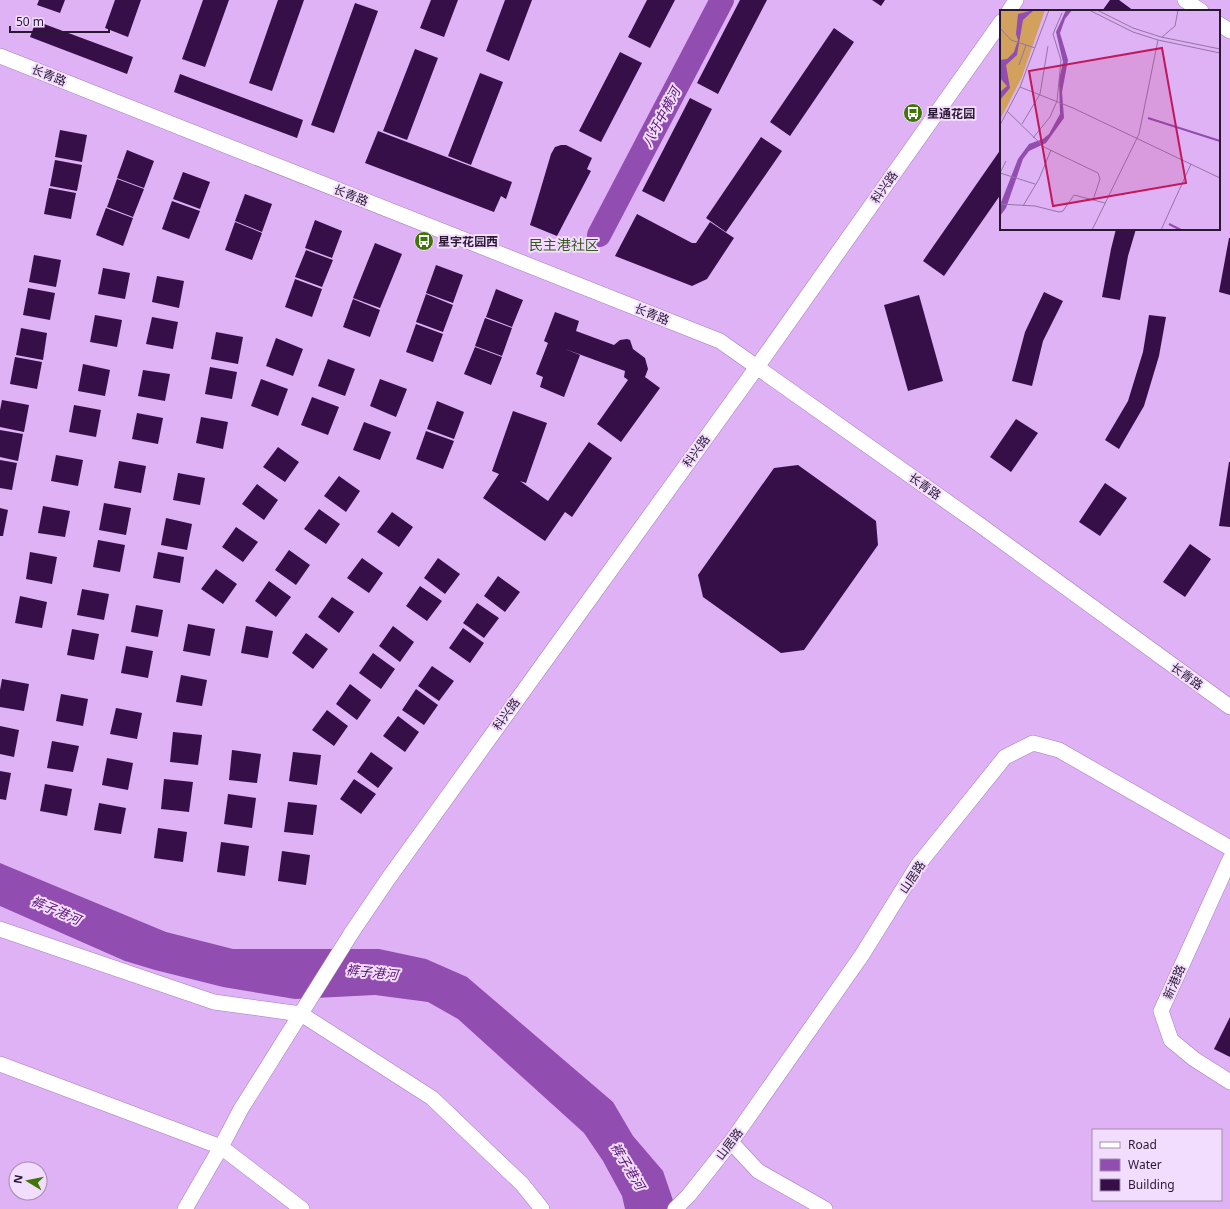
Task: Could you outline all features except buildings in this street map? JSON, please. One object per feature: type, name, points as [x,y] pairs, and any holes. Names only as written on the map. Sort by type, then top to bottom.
[{"type":"street","points":[[1009,10],[1016,0]]},
{"type":"street","points":[[1185,0],[1200,10]]},
{"type":"street","name":"科兴路","points":[[185,1209],[241,1109],[352,932],[388,879],[757,367],[1000,23]]},
{"type":"street","points":[[1220,25],[1230,31]]},
{"type":"street","name":"长青路","points":[[0,56],[720,341],[980,525],[1230,707]]},
{"type":"street","name":"山居路","points":[[675,1209],[690,1195],[731,1142],[862,955],[918,865],[1005,757],[1033,742],[1059,750],[1230,848]]},
{"type":"street","name":"新港路","points":[[1230,859],[1161,1011],[1171,1040],[1194,1059],[1230,1082]]},
{"type":"street","points":[[0,929],[214,1002],[304,1009],[432,1098],[522,1184],[542,1209]]},
{"type":"street","points":[[0,1064],[221,1147],[302,1209]]},
{"type":"street","points":[[731,1142],[758,1171],[825,1209]]},
{"type":"water","name":"裤子港河","points":[[0,863],[166,932],[233,949],[379,949],[426,959],[467,977],[613,1102],[633,1136],[663,1171],[676,1209],[625,1209],[622,1196],[603,1161],[584,1133],[458,1019],[428,1002],[375,995],[295,999],[223,987],[125,961],[0,906]]},
{"type":"waterway","name":"八圩中横河","points":[[599,235],[722,0]]},
{"type":"place","name":"星通花园","points":[[913,113]]},
{"type":"place","name":"星宇花园西","points":[[424,241]]},
{"type":"district","name":"民主港社区","points":[[564,244]]}]
